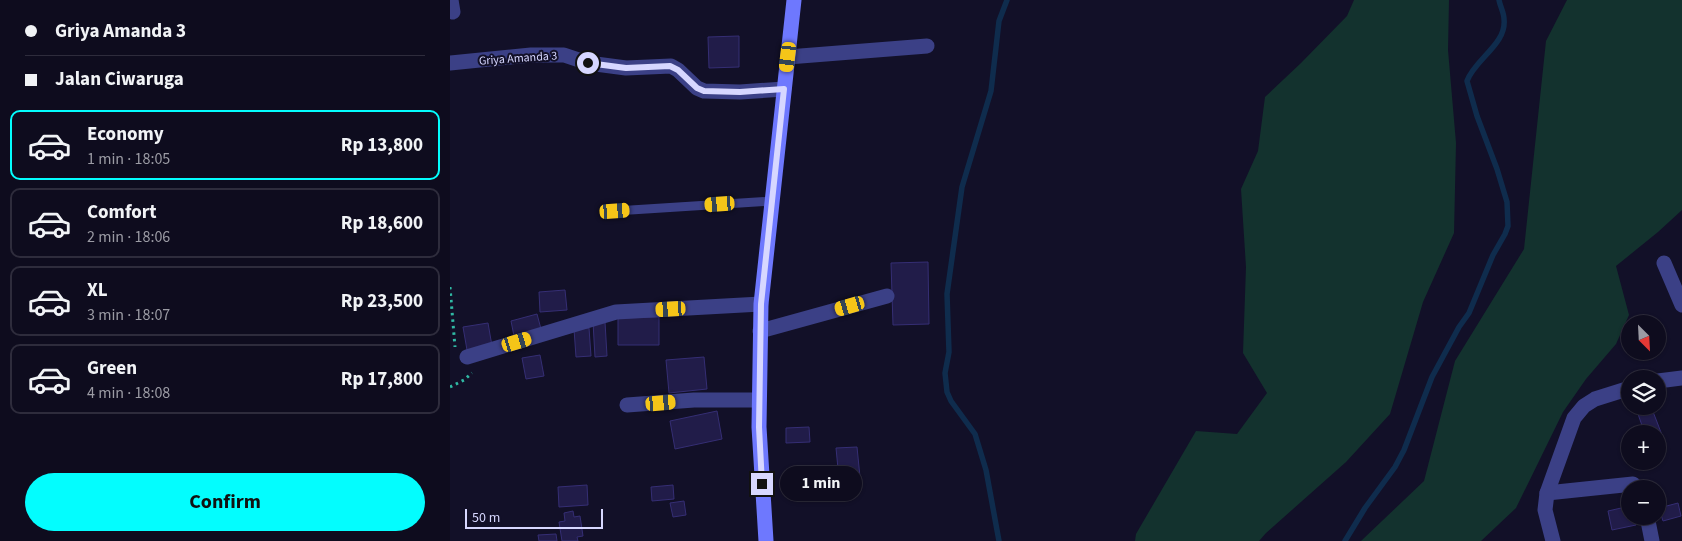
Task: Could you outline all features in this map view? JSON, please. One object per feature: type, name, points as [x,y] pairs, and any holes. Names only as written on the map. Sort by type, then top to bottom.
[{"type":"street","points":[[766,541],[759,427],[761,304],[794,0]]},
{"type":"street","points":[[788,57],[927,46]]},
{"type":"street","name":"Griya Amanda 3","points":[[450,63],[532,55],[564,55],[588,63],[626,68],[670,66],[678,70],[697,88],[704,91],[740,92],[784,89]]},
{"type":"street","points":[[1664,263],[1682,305]]},
{"type":"street","points":[[760,332],[886,296]]},
{"type":"street","points":[[467,357],[616,312],[761,304]]},
{"type":"street","points":[[1666,381],[1682,378]]},
{"type":"street","points":[[1553,541],[1545,510],[1547,493],[1574,418],[1584,406],[1595,399],[1621,391]]},
{"type":"street","points":[[627,405],[694,400],[759,400]]},
{"type":"street","points":[[1547,493],[1621,485]]},
{"type":"street","points":[[1649,525],[1652,541]]},
{"type":"lane","points":[[615,211],[772,200]]},
{"type":"path","points":[[450,286],[456,350],[460,355],[467,357]]},
{"type":"green space","points":[[1354,0],[1449,0],[1448,50],[1456,143],[1454,233],[1423,302],[1390,414],[1346,462],[1259,541],[1135,541],[1136,534],[1196,431],[1237,434],[1267,393],[1243,353],[1246,267],[1241,189],[1258,151],[1265,97],[1347,16]]},
{"type":"green space","points":[[1567,0],[1682,0],[1682,210],[1616,266],[1629,315],[1621,315],[1621,333],[1616,344],[1586,379],[1563,412],[1516,508],[1481,541],[1361,541],[1424,481],[1455,361],[1524,249],[1546,41]]},
{"type":"building","points":[[739,36],[739,67],[709,68],[708,37]]},
{"type":"building","points":[[928,262],[929,324],[893,325],[891,263]]},
{"type":"building","points":[[565,290],[567,310],[540,312],[539,292]]},
{"type":"building","points":[[537,314],[541,329],[514,336],[511,321]]},
{"type":"building","points":[[659,317],[659,345],[618,345],[618,318]]},
{"type":"building","points":[[593,322],[605,322],[607,356],[595,357]]},
{"type":"building","points":[[488,323],[492,346],[467,350],[463,327]]},
{"type":"building","points":[[589,328],[591,356],[576,357],[574,329]]},
{"type":"building","points":[[540,355],[544,376],[526,379],[522,358]]},
{"type":"building","points":[[704,357],[707,389],[669,393],[666,360]]},
{"type":"building","points":[[717,411],[722,439],[675,449],[670,421]]},
{"type":"building","points":[[1638,415],[1654,415],[1658,425],[1642,425]]},
{"type":"building","points":[[809,427],[810,442],[786,443],[786,428]]},
{"type":"building","points":[[857,447],[860,477],[839,479],[836,448]]},
{"type":"building","points":[[587,485],[588,505],[559,507],[558,487]]},
{"type":"building","points":[[673,485],[674,499],[652,501],[651,487]]},
{"type":"building","points":[[684,501],[686,515],[673,517],[670,503]]},
{"type":"building","points":[[1678,503],[1681,516],[1666,520],[1666,506]]},
{"type":"building","points":[[1621,508],[1621,525],[1636,525],[1612,530],[1608,511]]},
{"type":"building","points":[[573,511],[574,517],[580,516],[583,536],[577,537],[578,541],[562,541],[559,522],[565,521],[564,513]]},
{"type":"building","points":[[556,534],[557,541],[539,541],[538,535]]},
{"type":"waterway","points":[[999,541],[986,470],[975,434],[951,401],[947,392],[945,373],[949,352],[947,294],[962,187],[991,91],[999,21],[1007,0]]},
{"type":"waterway","points":[[1345,541],[1365,508],[1395,467],[1404,450],[1432,377],[1459,327],[1469,313],[1493,255],[1508,226],[1507,202],[1467,81],[1471,73],[1501,36],[1504,28],[1504,19],[1499,0]]},
{"type":"route","points":[[588,63],[626,68],[670,66],[678,70],[697,88],[704,91],[740,92],[784,89],[761,304],[759,427],[762,484]]}]
